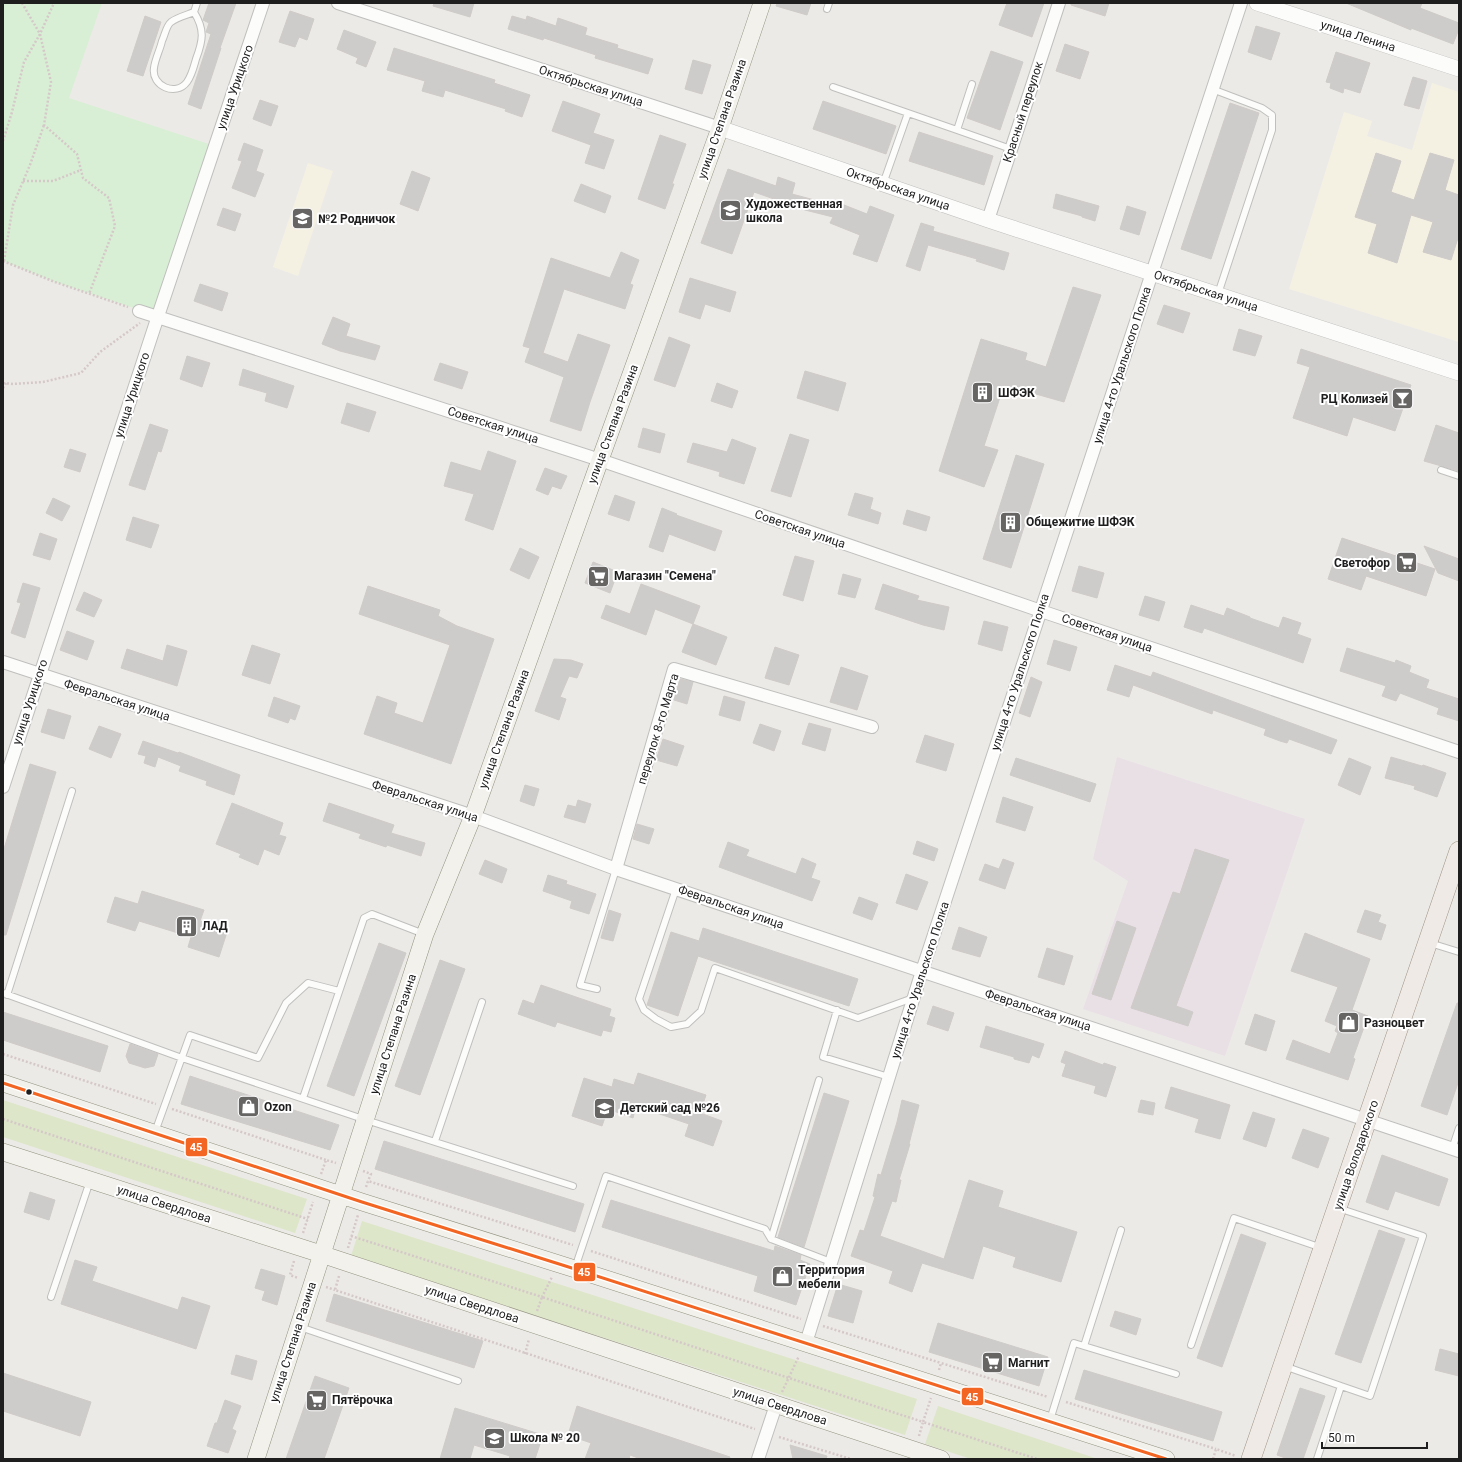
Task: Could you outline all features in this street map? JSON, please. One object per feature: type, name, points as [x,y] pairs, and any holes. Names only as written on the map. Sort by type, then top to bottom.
[{"type":"main road","name":"улица Степана Разина","points":[[256,1459],[321,1254],[426,934],[473,816],[720,128],[762,3]]},
{"type":"main road","name":"улица Володарского","points":[[1246,1458],[1283,1365],[1459,851]]},
{"type":"main road","points":[[3,1083],[341,1196],[575,1269],[1166,1459]]},
{"type":"main road","name":"улица Свердлова","points":[[3,1152],[344,1261],[941,1459]]},
{"type":"street","name":"улица Урицкого","points":[[3,787],[154,315],[263,3]]},
{"type":"street","name":"Октябрьская улица","points":[[338,3],[720,128],[988,220],[1459,373]]},
{"type":"street","name":"Красный переулок","points":[[988,220],[1059,3]]},
{"type":"street","name":"улица 4-го Уральского Полка","points":[[806,1343],[913,998],[1241,3]]},
{"type":"street","name":"улица Ленина","points":[[1257,3],[1459,69]]},
{"type":"street","name":"Советская улица","points":[[139,311],[600,460],[1459,752]]},
{"type":"street","name":"Февральская улица","points":[[3,662],[473,816],[676,889],[1455,1150]]},
{"type":"street","name":"переулок 8-го Марта","points":[[616,868],[674,669],[872,727]]},
{"type":"street","points":[[758,1459],[776,1405]]},
{"type":"lane","points":[[194,12],[198,18],[202,42],[187,82],[177,88],[168,89],[159,84],[154,74],[154,67],[166,30],[171,22],[194,12],[197,3]]},
{"type":"lane","points":[[957,130],[972,84]]},
{"type":"lane","points":[[833,87],[1011,149]]},
{"type":"lane","points":[[1212,89],[1262,108],[1272,115],[1272,130],[1218,295]]},
{"type":"lane","points":[[883,184],[908,113]]},
{"type":"lane","points":[[1441,470],[1459,476]]},
{"type":"lane","points":[[72,791],[5,994],[182,1058],[366,1120],[573,1186]]},
{"type":"lane","points":[[597,990],[580,984],[616,868]]},
{"type":"lane","points":[[676,889],[639,999],[644,1010],[656,1019],[671,1027],[687,1024],[701,1011],[715,968],[858,1018],[913,998]]},
{"type":"lane","points":[[303,1098],[364,918],[372,914],[426,934]]},
{"type":"lane","points":[[1428,942],[1459,952]]},
{"type":"lane","points":[[155,1133],[190,1035],[258,1058],[286,1003],[308,983],[339,991]]},
{"type":"lane","points":[[435,1141],[482,1002]]},
{"type":"lane","points":[[837,1010],[823,1057],[888,1077]]},
{"type":"lane","points":[[771,1239],[820,1080]]},
{"type":"lane","points":[[1455,1150],[1459,1128]]},
{"type":"lane","points":[[575,1269],[606,1176],[765,1229],[771,1239],[831,1262]]},
{"type":"lane","points":[[51,1297],[90,1180]]},
{"type":"lane","points":[[1283,1365],[1370,1396],[1423,1236],[1337,1208]]},
{"type":"lane","points":[[1190,1345],[1234,1218],[1324,1248]]},
{"type":"lane","points":[[1084,1346],[1121,1230]]},
{"type":"lane","points":[[298,1326],[458,1381]]},
{"type":"lane","points":[[1050,1422],[1074,1343],[1176,1374]]},
{"type":"lane","points":[[1317,1459],[1341,1386]]},
{"type":"path","points":[[22,3],[40,34],[50,82],[44,125],[13,205],[3,261],[55,282],[139,311]]},
{"type":"path","points":[[3,141],[12,112],[24,62],[40,34],[54,3]]},
{"type":"path","points":[[44,125],[77,154],[83,178],[108,198],[116,226],[89,294]]},
{"type":"path","points":[[23,181],[53,181],[81,170]]},
{"type":"path","points":[[3,388],[4,383],[13,384],[43,382],[81,373],[100,352],[154,315]]},
{"type":"path","points":[[3,1119],[308,1219]]},
{"type":"path","points":[[851,1459],[766,1433],[335,1290],[368,1181],[941,1363]]},
{"type":"path","points":[[351,1236],[1037,1459]]},
{"type":"path","points":[[525,1354],[542,1297]]},
{"type":"path","points":[[776,1405],[806,1343]]},
{"type":"path","points":[[915,1450],[923,1422]]},
{"type":"path","points":[[1213,1459],[1216,1449],[1246,1458]]},
{"type":"shaded area","points":[[1432,83],[1459,92],[1459,342],[1289,289],[1344,112],[1372,121],[1367,136],[1412,150]]},
{"type":"shaded area","name":"№2 Родничок","points":[[308,163],[333,171],[298,276],[273,267]]},
{"type":"shaded area","points":[[1117,757],[1305,819],[1225,1056],[1083,1009],[1128,881],[1093,859]]},
{"type":"green space","points":[[3,3],[102,3],[69,98],[215,146],[158,316],[55,282],[3,261]]},
{"type":"green space","points":[[3,1100],[307,1199],[295,1233],[3,1137]]},
{"type":"green space","points":[[362,1221],[917,1399],[905,1435],[351,1256]]},
{"type":"green space","points":[[938,1406],[1098,1459],[971,1459],[925,1444]]},
{"type":"building","points":[[209,3],[236,3],[201,109],[188,104],[211,34],[206,32],[209,23],[203,20]]},
{"type":"building","points":[[434,3],[474,3],[470,17],[433,6]]},
{"type":"building","points":[[777,3],[811,3],[807,15],[776,6]]},
{"type":"building","points":[[1007,3],[1044,3],[1032,37],[999,25]]},
{"type":"building","points":[[1071,3],[1109,3],[1105,16],[1071,5]]},
{"type":"building","points":[[1346,3],[1422,3],[1420,8],[1459,23],[1459,29],[1453,44],[1411,28],[1411,30]]},
{"type":"building","points":[[290,11],[314,19],[307,40],[299,37],[295,47],[279,42]]},
{"type":"building","points":[[145,16],[161,22],[143,76],[127,71]]},
{"type":"building","points":[[512,16],[526,20],[527,16],[556,26],[558,18],[587,28],[585,35],[618,45],[617,48],[653,59],[648,74],[595,58],[596,55],[544,38],[543,40],[508,29]]},
{"type":"building","points":[[1256,26],[1280,33],[1271,60],[1248,52]]},
{"type":"building","points":[[344,30],[376,42],[366,67],[356,63],[358,58],[337,49]]},
{"type":"building","points":[[1065,44],[1089,52],[1080,79],[1056,71]]},
{"type":"building","points":[[394,48],[495,80],[494,83],[530,95],[522,117],[505,111],[506,109],[445,90],[443,97],[422,91],[425,81],[387,70]]},
{"type":"building","points":[[991,51],[1023,62],[1000,130],[967,118]]},
{"type":"building","points":[[1336,52],[1370,63],[1360,93],[1344,88],[1343,93],[1330,88],[1331,83],[1326,82]]},
{"type":"building","points":[[693,60],[711,65],[702,94],[685,89]]},
{"type":"building","points":[[1413,77],[1427,81],[1419,109],[1404,105]]},
{"type":"building","points":[[260,100],[278,106],[271,126],[253,119]]},
{"type":"building","points":[[563,101],[600,114],[593,133],[614,140],[604,169],[585,163],[591,145],[552,131]]},
{"type":"building","points":[[823,101],[896,126],[886,154],[813,129]]},
{"type":"building","points":[[1230,103],[1259,113],[1211,259],[1181,249]]},
{"type":"building","points":[[919,132],[993,156],[984,185],[909,161]]},
{"type":"building","points":[[660,135],[686,144],[665,209],[638,199]]},
{"type":"building","points":[[244,143],[263,150],[256,171],[264,174],[255,197],[232,188],[242,161],[238,160]]},
{"type":"building","points":[[1376,153],[1401,161],[1391,192],[1414,200],[1430,153],[1454,160],[1445,190],[1459,195],[1459,235],[1451,260],[1423,252],[1433,222],[1411,215],[1397,263],[1368,253],[1377,224],[1355,217]]},
{"type":"building","points":[[728,169],[776,186],[778,177],[795,183],[792,194],[837,206],[839,203],[867,214],[870,206],[894,215],[877,262],[853,254],[860,235],[830,223],[833,217],[805,210],[754,192],[732,254],[701,243]]},
{"type":"building","points":[[412,171],[430,178],[418,211],[400,204]]},
{"type":"building","points":[[581,184],[611,196],[605,213],[574,201]]},
{"type":"building","points":[[1056,194],[1099,206],[1095,221],[1053,208]]},
{"type":"building","points":[[1127,206],[1146,212],[1139,235],[1120,229]]},
{"type":"building","points":[[223,208],[241,214],[235,231],[217,225]]},
{"type":"building","points":[[921,223],[934,227],[933,231],[1009,253],[1004,270],[976,261],[977,259],[928,245],[920,271],[906,266]]},
{"type":"building","points":[[621,252],[639,260],[630,284],[633,285],[625,309],[564,289],[543,353],[568,362],[578,334],[610,345],[581,431],[550,421],[564,377],[525,362],[530,348],[523,346],[551,258],[610,278]]},
{"type":"building","points":[[690,278],[736,292],[730,312],[705,304],[700,319],[679,312]]},
{"type":"building","points":[[200,284],[228,293],[222,311],[194,301]]},
{"type":"building","name":"ШФЭК","points":[[1073,287],[1101,295],[1064,402],[1004,385],[984,446],[998,450],[984,487],[939,471],[981,339],[1027,353],[1025,360],[1046,367]]},
{"type":"building","points":[[1164,305],[1190,313],[1183,333],[1157,324]]},
{"type":"building","points":[[333,317],[350,324],[346,336],[380,346],[375,360],[340,351],[322,344]]},
{"type":"building","points":[[1239,329],[1262,336],[1255,356],[1233,350]]},
{"type":"building","points":[[669,337],[690,345],[675,387],[654,380]]},
{"type":"building","points":[[1301,349],[1411,385],[1395,431],[1353,417],[1347,436],[1293,418],[1310,367],[1297,363]]},
{"type":"building","points":[[187,356],[210,363],[202,387],[180,379]]},
{"type":"building","points":[[440,363],[468,372],[462,389],[434,380]]},
{"type":"building","points":[[243,369],[294,386],[287,408],[265,401],[267,393],[239,385]]},
{"type":"building","points":[[805,371],[846,383],[838,411],[797,398]]},
{"type":"building","points":[[717,383],[738,391],[732,408],[711,401]]},
{"type":"building","points":[[347,403],[376,412],[369,432],[341,423]]},
{"type":"building","points":[[150,424],[168,430],[161,452],[158,451],[145,490],[129,485]]},
{"type":"building","points":[[1436,425],[1459,433],[1459,471],[1424,461]]},
{"type":"building","points":[[643,428],[665,434],[660,453],[638,447]]},
{"type":"building","points":[[790,434],[809,440],[791,497],[771,491]]},
{"type":"building","points":[[732,439],[756,448],[744,484],[719,476],[720,472],[687,462],[693,443],[727,452]]},
{"type":"building","points":[[70,449],[86,454],[80,472],[64,467]]},
{"type":"building","points":[[488,451],[516,461],[493,530],[465,520],[474,494],[444,486],[451,462],[481,471]]},
{"type":"building","name":"Общежитие ШФЭК","points":[[1016,455],[1044,464],[1011,568],[983,559]]},
{"type":"building","points":[[545,468],[567,476],[561,489],[552,486],[548,495],[536,490]]},
{"type":"building","points":[[855,493],[873,498],[870,509],[881,513],[878,524],[848,515]]},
{"type":"building","points":[[615,495],[635,502],[629,521],[608,514]]},
{"type":"building","points":[[53,498],[70,506],[62,521],[46,513]]},
{"type":"building","points":[[662,508],[677,514],[676,515],[722,531],[715,551],[669,534],[663,552],[649,547]]},
{"type":"building","points":[[907,510],[930,517],[926,531],[903,524]]},
{"type":"building","points":[[133,517],[159,525],[151,548],[126,540]]},
{"type":"building","points":[[40,533],[57,539],[50,560],[33,555]]},
{"type":"building","points":[[1342,538],[1435,569],[1426,596],[1366,576],[1361,590],[1328,579]]},
{"type":"building","points":[[1424,546],[1459,559],[1459,581],[1438,573]]},
{"type":"building","points":[[520,548],[539,557],[529,579],[510,570]]},
{"type":"building","points":[[795,556],[814,561],[803,601],[783,595]]},
{"type":"building","points":[[593,562],[613,570],[612,572],[617,574],[610,593],[585,583]]},
{"type":"building","points":[[1079,566],[1104,573],[1097,598],[1072,591]]},
{"type":"building","points":[[843,574],[861,579],[855,598],[838,594]]},
{"type":"building","points":[[23,583],[40,588],[25,638],[11,633],[21,603],[17,602]]},
{"type":"building","points":[[641,584],[700,606],[693,624],[655,609],[646,635],[601,618],[606,605],[630,614]]},
{"type":"building","points":[[883,584],[919,596],[917,600],[949,607],[944,630],[923,625],[875,609]]},
{"type":"building","points":[[368,586],[440,610],[438,616],[457,626],[494,639],[451,764],[364,734],[377,696],[397,703],[394,713],[423,723],[450,645],[359,614]]},
{"type":"building","points":[[84,592],[102,600],[94,617],[76,610]]},
{"type":"building","points":[[1145,596],[1165,602],[1159,621],[1139,615]]},
{"type":"building","points":[[1191,605],[1224,616],[1227,608],[1279,628],[1283,617],[1301,623],[1297,634],[1311,639],[1303,663],[1204,628],[1202,633],[1184,627]]},
{"type":"building","points":[[984,621],[1008,627],[1002,651],[978,644]]},
{"type":"building","points":[[693,624],[727,637],[716,665],[682,652]]},
{"type":"building","points":[[67,631],[94,641],[87,660],[60,650]]},
{"type":"building","points":[[1054,640],[1077,647],[1070,671],[1047,664]]},
{"type":"building","points":[[167,645],[187,651],[177,686],[121,668],[127,649],[163,661]]},
{"type":"building","points":[[252,645],[280,654],[270,684],[242,675]]},
{"type":"building","points":[[775,647],[799,655],[789,685],[765,678]]},
{"type":"building","points":[[1347,648],[1395,663],[1396,660],[1411,666],[1409,672],[1429,680],[1426,688],[1459,699],[1459,721],[1437,714],[1439,708],[1400,693],[1396,701],[1382,696],[1386,686],[1340,671]]},
{"type":"building","points":[[554,659],[571,660],[583,664],[577,678],[569,676],[560,697],[566,699],[559,720],[535,711]]},
{"type":"building","points":[[1115,665],[1151,677],[1153,672],[1337,740],[1331,754],[1289,739],[1287,743],[1280,741],[1264,735],[1266,729],[1213,710],[1212,714],[1133,685],[1129,697],[1107,690]]},
{"type":"building","points":[[841,667],[868,676],[857,710],[830,702]]},
{"type":"building","points":[[1031,677],[1042,682],[1030,717],[1019,713]]},
{"type":"building","points":[[680,679],[693,682],[687,704],[674,700]]},
{"type":"building","points":[[724,696],[745,702],[740,721],[719,715]]},
{"type":"building","points":[[274,697],[300,706],[295,720],[290,718],[288,723],[268,716]]},
{"type":"building","points":[[48,709],[71,716],[64,739],[41,732]]},
{"type":"building","points":[[809,723],[831,729],[825,751],[802,744]]},
{"type":"building","points":[[760,724],[781,731],[774,751],[753,743]]},
{"type":"building","points":[[99,726],[121,734],[111,758],[89,749]]},
{"type":"building","points":[[925,735],[954,744],[946,771],[916,762]]},
{"type":"building","points":[[663,739],[684,746],[677,766],[656,760]]},
{"type":"building","points":[[143,741],[178,753],[179,752],[240,775],[234,795],[206,785],[207,781],[179,771],[181,766],[158,757],[155,767],[144,763],[146,756],[138,754]]},
{"type":"building","points":[[1391,757],[1422,766],[1423,765],[1446,773],[1437,797],[1414,789],[1415,786],[1385,778]]},
{"type":"building","points":[[1016,758],[1096,784],[1090,802],[1010,775]]},
{"type":"building","points":[[1349,758],[1371,767],[1360,795],[1338,785]]},
{"type":"building","points":[[30,764],[56,772],[6,935],[3,935],[3,852]]},
{"type":"building","points":[[525,785],[539,789],[534,806],[520,801]]},
{"type":"building","points":[[1003,797],[1033,807],[1025,831],[996,822]]},
{"type":"building","points":[[578,800],[591,804],[585,823],[564,817],[568,805],[576,807]]},
{"type":"building","points":[[232,803],[283,823],[279,835],[286,837],[279,855],[264,849],[258,865],[239,857],[241,854],[216,844]]},
{"type":"building","points":[[329,803],[394,825],[391,833],[425,843],[421,856],[359,838],[361,834],[323,821]]},
{"type":"building","points":[[637,824],[654,829],[649,844],[633,839]]},
{"type":"building","points":[[917,841],[938,849],[934,861],[913,854]]},
{"type":"building","points":[[728,842],[749,850],[746,856],[796,874],[802,858],[816,864],[811,878],[820,881],[812,901],[719,867]]},
{"type":"building","points":[[1195,849],[1229,860],[1176,1006],[1193,1012],[1188,1026],[1131,1008],[1173,892],[1180,894]]},
{"type":"building","points":[[1003,859],[1014,863],[1005,889],[979,880],[985,864],[999,869]]},
{"type":"building","points":[[485,860],[507,869],[502,883],[479,874]]},
{"type":"building","points":[[906,874],[928,882],[917,910],[896,903]]},
{"type":"building","points":[[548,875],[567,881],[566,884],[596,894],[589,914],[570,908],[572,901],[543,891]]},
{"type":"building","name":"ЛАД","points":[[142,891],[204,910],[200,921],[228,929],[219,957],[188,947],[191,937],[139,921],[135,931],[107,922],[115,897],[138,904]]},
{"type":"building","points":[[859,897],[878,904],[872,920],[853,913]]},
{"type":"building","points":[[609,910],[621,914],[613,941],[601,938]]},
{"type":"building","points":[[1365,910],[1381,915],[1378,922],[1386,925],[1381,940],[1357,932]]},
{"type":"building","points":[[1117,921],[1136,928],[1111,1000],[1092,994]]},
{"type":"building","points":[[959,927],[987,937],[980,957],[952,949]]},
{"type":"building","points":[[703,928],[858,979],[849,1006],[698,956],[678,1016],[647,1005],[671,932],[699,941]]},
{"type":"building","points":[[1305,933],[1370,959],[1352,1010],[1368,1016],[1353,1058],[1355,1059],[1348,1080],[1286,1059],[1293,1040],[1330,1054],[1338,1033],[1335,1031],[1337,1026],[1325,1021],[1338,987],[1291,971]]},
{"type":"building","points":[[379,943],[406,953],[354,1096],[327,1086]]},
{"type":"building","points":[[1047,948],[1073,956],[1064,985],[1038,977]]},
{"type":"building","points":[[440,960],[465,969],[420,1095],[395,1086]]},
{"type":"building","points":[[541,985],[611,1009],[609,1016],[615,1018],[611,1032],[603,1030],[601,1036],[557,1022],[555,1027],[518,1014],[523,1000],[534,1004]]},
{"type":"building","points":[[1457,1003],[1459,1003],[1459,1080],[1447,1115],[1421,1106]]},
{"type":"building","points":[[933,1006],[954,1013],[948,1031],[927,1024]]},
{"type":"building","points":[[3,1012],[108,1046],[100,1072],[3,1040]]},
{"type":"building","points":[[1255,1014],[1275,1021],[1266,1051],[1245,1044]]},
{"type":"building","points":[[986,1026],[1044,1044],[1039,1058],[1032,1055],[1029,1063],[980,1047]]},
{"type":"building","points":[[130,1044],[158,1054],[154,1066],[145,1068],[129,1063],[126,1056]]},
{"type":"building","points":[[1065,1051],[1103,1065],[1104,1063],[1116,1067],[1106,1097],[1094,1093],[1096,1086],[1062,1076],[1066,1064],[1061,1062]]},
{"type":"building","name":"Детский сад №26","points":[[638,1073],[706,1095],[700,1113],[722,1121],[713,1146],[685,1136],[689,1124],[636,1106],[633,1118],[608,1109],[602,1126],[572,1116],[584,1078],[612,1087],[614,1079],[634,1085]]},
{"type":"building","points":[[190,1076],[339,1125],[330,1150],[181,1104]]},
{"type":"building","points":[[1171,1087],[1230,1105],[1220,1139],[1195,1132],[1199,1119],[1165,1108]]},
{"type":"building","points":[[824,1093],[849,1101],[804,1247],[778,1237]]},
{"type":"building","points":[[902,1100],[919,1105],[910,1144],[899,1180],[901,1180],[896,1202],[892,1201],[880,1236],[944,1259],[969,1180],[1003,1191],[998,1207],[1077,1232],[1061,1282],[1013,1267],[1016,1257],[983,1246],[973,1279],[922,1263],[912,1292],[889,1283],[893,1271],[851,1256],[860,1230],[864,1231],[875,1197],[873,1196],[878,1174],[881,1175]]},
{"type":"building","points":[[1141,1100],[1155,1103],[1153,1115],[1138,1112]]},
{"type":"building","points":[[1253,1112],[1275,1119],[1266,1147],[1243,1139]]},
{"type":"building","points":[[1303,1129],[1329,1138],[1318,1168],[1292,1158]]},
{"type":"building","points":[[384,1141],[584,1204],[575,1232],[375,1169]]},
{"type":"building","points":[[1382,1155],[1448,1179],[1439,1206],[1395,1191],[1388,1210],[1366,1202]]},
{"type":"building","points":[[30,1192],[55,1200],[49,1220],[24,1212]]},
{"type":"building","points":[[611,1200],[774,1251],[775,1246],[801,1255],[800,1260],[810,1264],[796,1305],[754,1291],[758,1276],[602,1227]]},
{"type":"building","points":[[1379,1230],[1405,1239],[1361,1363],[1335,1354]]},
{"type":"building","points":[[1241,1234],[1266,1243],[1222,1367],[1197,1358]]},
{"type":"building","points":[[75,1260],[97,1267],[92,1281],[178,1310],[182,1297],[210,1306],[196,1349],[61,1304]]},
{"type":"building","points":[[261,1269],[285,1276],[277,1305],[262,1300],[265,1291],[255,1288]]},
{"type":"building","points":[[838,1284],[862,1291],[853,1323],[828,1316]]},
{"type":"building","points":[[334,1294],[483,1341],[474,1368],[326,1321]]},
{"type":"building","points":[[1115,1311],[1141,1319],[1136,1335],[1110,1326]]},
{"type":"building","points":[[938,1323],[1048,1357],[1039,1386],[929,1352]]},
{"type":"building","points":[[1440,1349],[1459,1354],[1459,1376],[1435,1370]]},
{"type":"building","points":[[236,1355],[257,1361],[252,1380],[231,1374]]},
{"type":"building","points":[[1084,1370],[1222,1412],[1213,1441],[1075,1399]]},
{"type":"building","points":[[3,1373],[91,1402],[80,1436],[3,1411]]},
{"type":"building","points":[[315,1376],[349,1388],[324,1459],[286,1459]]},
{"type":"building","points":[[1300,1388],[1325,1396],[1303,1459],[1288,1459],[1277,1455]]},
{"type":"building","points":[[225,1400],[241,1406],[232,1429],[236,1431],[228,1453],[207,1446]]},
{"type":"building","points":[[577,1406],[730,1457],[729,1459],[641,1459],[630,1455],[629,1459],[585,1459],[591,1443],[568,1435]]},
{"type":"building","points":[[455,1408],[543,1435],[535,1459],[509,1459],[510,1456],[474,1445],[470,1459],[440,1459]]},
{"type":"building","points":[[790,1445],[827,1456],[826,1459],[793,1459]]},
{"type":"transit line","name":"45","points":[[3,1083],[362,1202],[1166,1459]]},
{"type":"place","name":"Художественная школа","points":[[730,211]]},
{"type":"place","name":"№2 Родничок","points":[[303,219]]},
{"type":"place","name":"ШФЭК","points":[[982,393]]},
{"type":"place","name":"РЦ Колизей","points":[[1403,399]]},
{"type":"place","name":"Общежитие ШФЭК","points":[[1010,522]]},
{"type":"place","name":"Светофор","points":[[1406,563]]},
{"type":"place","name":"Магазин \"Семена\"","points":[[599,576]]},
{"type":"place","name":"ЛАД","points":[[186,926]]},
{"type":"place","name":"Разноцвет","points":[[1348,1023]]},
{"type":"place","name":"Ozon","points":[[248,1107]]},
{"type":"place","name":"Детский сад №26","points":[[605,1108]]},
{"type":"place","name":"Территория мебели","points":[[782,1277]]},
{"type":"place","name":"Магнит","points":[[992,1363]]},
{"type":"place","name":"Пятёрочка","points":[[317,1400]]},
{"type":"place","name":"Школа № 20","points":[[495,1438]]}]
